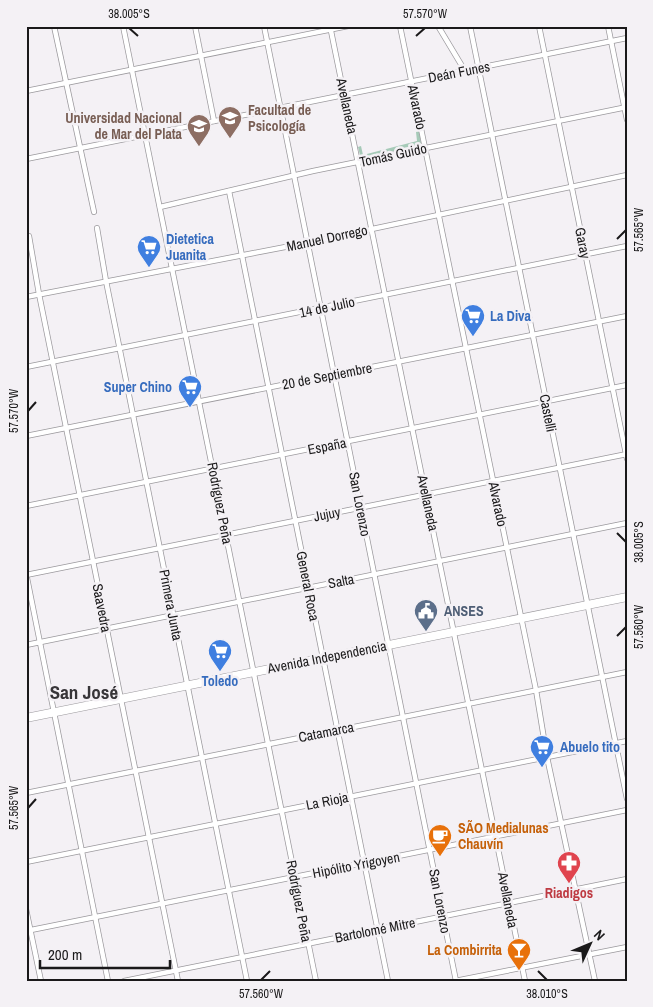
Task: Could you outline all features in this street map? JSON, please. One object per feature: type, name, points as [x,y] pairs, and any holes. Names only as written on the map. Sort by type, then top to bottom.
[{"type":"main road","name":"Avenida Independencia","points":[[26,718],[627,597]]},
{"type":"street","points":[[54,26],[94,212]]},
{"type":"street","name":"Rodríguez Peña","points":[[123,26],[316,981]]},
{"type":"street","points":[[195,26],[214,121]]},
{"type":"street","name":"San Lorenzo","points":[[264,26],[306,243],[456,981]]},
{"type":"street","points":[[26,91],[348,26]]},
{"type":"street","name":"Alvarado","points":[[400,26],[536,690],[547,757],[595,981]]},
{"type":"street","points":[[438,26],[465,71]]},
{"type":"street","name":"Castelli","points":[[470,26],[627,799]]},
{"type":"street","name":"Garay","points":[[539,26],[626,456]]},
{"type":"street","points":[[608,26],[627,120]]},
{"type":"street","name":"Avellaneda","points":[[331,28],[524,981]]},
{"type":"street","name":"Deán Funes","points":[[26,159],[627,38]]},
{"type":"street","name":"Tomás Guido","points":[[160,207],[492,133],[626,108]]},
{"type":"street","name":"Manuel Dorrego","points":[[26,297],[172,267],[306,243],[627,175]]},
{"type":"street","name":"General Roca","points":[[229,191],[388,981]]},
{"type":"street","name":"Primera Junta","points":[[97,228],[119,348],[247,981]]},
{"type":"street","name":"Saavedra","points":[[29,236],[52,362],[178,981]]},
{"type":"street","name":"14 de Julio","points":[[26,367],[255,321],[320,310],[627,246]]},
{"type":"street","name":"20 de Septiembre","points":[[26,436],[627,316]]},
{"type":"street","name":"España","points":[[26,506],[627,385]]},
{"type":"street","name":"Jujuy","points":[[26,574],[626,456]]},
{"type":"street","name":"Salta","points":[[26,645],[627,523]]},
{"type":"street","points":[[26,574],[108,981]]},
{"type":"street","name":"Catamarca","points":[[26,793],[627,672]]},
{"type":"street","name":"La Rioja","points":[[26,862],[627,741]]},
{"type":"street","name":"Hipólito Yrigoyen","points":[[28,931],[627,810]]},
{"type":"street","name":"Bartolomé Mitre","points":[[124,981],[627,879]]},
{"type":"street","points":[[26,909],[28,931],[41,981]]},
{"type":"street","points":[[456,981],[589,953],[627,947]]},
{"type":"green space","points":[[419,131],[421,143],[418,145],[365,158],[360,155],[358,147],[361,146],[363,155],[417,141],[416,132]]},
{"type":"place","name":"Facultad de Psicología","points":[[230,139]]},
{"type":"place","name":"Universidad Nacional de Mar del Plata","points":[[199,147]]},
{"type":"place","name":"Dietetica Juanita","points":[[149,268]]},
{"type":"place","name":"La Diva","points":[[473,337]]},
{"type":"place","name":"Super Chino","points":[[190,408]]},
{"type":"place","name":"ANSES","points":[[426,632]]},
{"type":"place","name":"Toledo","points":[[220,672]]},
{"type":"place","name":"Abuelo tito","points":[[542,768]]},
{"type":"place","name":"SÃO Medialunas Chauvín","points":[[440,857]]},
{"type":"place","name":"Riadigos","points":[[569,884]]},
{"type":"place","name":"La Combirrita","points":[[519,971]]},
{"type":"district","name":"San José","points":[[84,692]]}]
